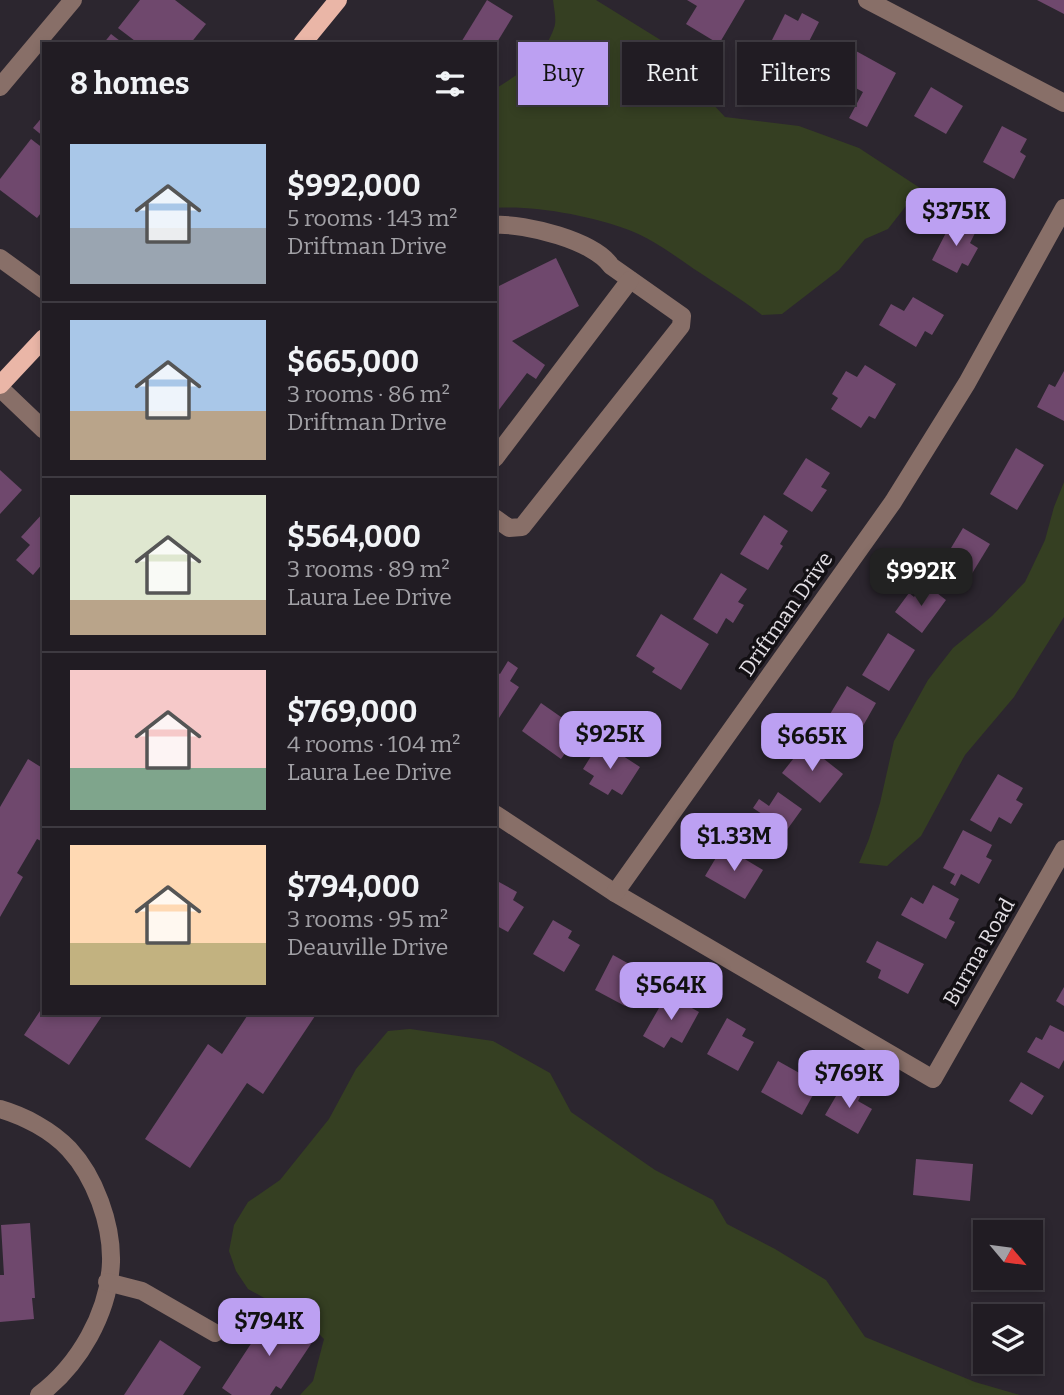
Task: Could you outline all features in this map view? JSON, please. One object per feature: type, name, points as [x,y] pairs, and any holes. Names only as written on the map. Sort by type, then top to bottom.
[{"type":"main road","points":[[304,42],[338,0]]},
{"type":"main road","points":[[0,387],[42,340]]},
{"type":"street","points":[[867,0],[1064,103]]},
{"type":"street","points":[[0,88],[64,3]]},
{"type":"street","name":"Driftman Drive","points":[[615,892],[893,502],[967,383],[1064,208]]},
{"type":"street","points":[[497,225],[543,232],[591,247],[630,280],[682,316],[681,326],[522,527],[509,528],[497,519]]},
{"type":"street","points":[[0,258],[42,289]]},
{"type":"street","points":[[497,455],[630,280]]},
{"type":"street","points":[[0,387],[42,428]]},
{"type":"street","points":[[497,815],[615,892]]},
{"type":"street","name":"Burma Road","points":[[615,892],[933,1079],[1064,849]]},
{"type":"street","points":[[0,1109],[13,1112],[42,1128],[69,1149],[91,1181],[106,1220],[111,1262],[104,1300],[91,1334],[67,1367],[39,1395]]},
{"type":"street","points":[[107,1282],[142,1291],[215,1333]]},
{"type":"green space","points":[[553,0],[596,0],[664,42],[622,42],[622,105],[714,105],[725,117],[799,126],[859,148],[920,188],[888,229],[865,239],[839,270],[782,314],[762,315],[663,248],[629,230],[563,213],[527,208],[497,208],[497,88],[518,74],[518,105],[608,105],[608,42],[548,42],[555,25]]},
{"type":"green space","points":[[1064,482],[1064,617],[1014,697],[965,755],[921,836],[887,866],[859,863],[880,803],[894,741],[928,680],[953,648],[992,616],[1025,582],[1045,540]]},
{"type":"green space","points":[[410,1029],[493,1041],[550,1073],[571,1112],[655,1170],[713,1200],[727,1224],[826,1280],[865,1337],[975,1382],[1020,1395],[300,1395],[313,1381],[324,1339],[306,1321],[248,1289],[236,1271],[229,1251],[234,1225],[248,1202],[280,1180],[329,1119],[356,1069],[388,1031]]},
{"type":"building","points":[[140,0],[175,0],[206,24],[192,42],[136,42],[118,28]]},
{"type":"building","points":[[487,0],[513,16],[497,42],[461,42]]},
{"type":"building","points":[[687,0],[745,0],[720,42],[686,24],[697,6]]},
{"type":"building","points":[[1037,0],[1064,0],[1064,14]]},
{"type":"building","points":[[802,13],[819,22],[809,42],[771,42],[785,14],[798,21]]},
{"type":"building","points":[[111,34],[121,42],[105,42]]},
{"type":"building","points":[[856,51],[896,73],[867,127],[849,118],[863,92],[855,88]]},
{"type":"building","points":[[931,87],[963,106],[946,134],[914,116]]},
{"type":"building","points":[[42,117],[42,135],[33,128]]},
{"type":"building","points":[[1002,126],[1027,139],[1020,152],[1026,156],[1014,179],[983,162]]},
{"type":"building","points":[[31,139],[42,147],[42,212],[37,218],[0,190],[0,179]]},
{"type":"building","points":[[952,221],[975,233],[970,243],[978,248],[968,266],[962,263],[957,273],[932,260]]},
{"type":"building","points":[[556,258],[579,306],[512,341],[545,365],[536,379],[527,373],[497,412],[497,287]]},
{"type":"building","points":[[913,297],[944,315],[932,335],[925,331],[916,347],[879,325],[891,304],[904,311]]},
{"type":"building","points":[[865,365],[896,384],[875,419],[869,416],[861,428],[831,409],[838,398],[832,394],[846,371],[857,377]]},
{"type":"building","points":[[1064,371],[1064,421],[1037,407],[1049,384],[1055,387]]},
{"type":"building","points":[[1016,448],[1044,465],[1017,510],[990,494]]},
{"type":"building","points":[[806,458],[830,473],[821,487],[827,490],[812,512],[783,494]]},
{"type":"building","points":[[0,470],[22,490],[0,514]]},
{"type":"building","points":[[42,514],[42,564],[33,575],[16,560],[30,545],[21,537]]},
{"type":"building","points":[[764,515],[788,531],[780,544],[783,546],[768,570],[740,554]]},
{"type":"building","points":[[963,528],[990,544],[965,585],[939,568]]},
{"type":"building","points":[[721,573],[747,589],[738,602],[744,605],[733,623],[726,618],[717,634],[693,619]]},
{"type":"building","points":[[924,583],[946,600],[922,633],[895,612],[909,593],[914,597]]},
{"type":"building","points":[[661,614],[709,644],[681,690],[652,672],[655,668],[636,656]]},
{"type":"building","points":[[888,633],[915,650],[889,691],[862,675]]},
{"type":"building","points":[[508,661],[518,668],[510,681],[519,687],[499,718],[497,672],[500,674]]},
{"type":"building","points":[[847,686],[876,703],[851,747],[821,729]]},
{"type":"building","points":[[541,703],[581,731],[561,759],[522,731]]},
{"type":"building","points":[[805,744],[843,774],[820,803],[782,773]]},
{"type":"building","points":[[598,745],[615,756],[617,752],[640,767],[622,795],[612,789],[608,795],[589,784],[594,776],[583,769]]},
{"type":"building","points":[[28,759],[42,768],[42,842],[37,839],[17,873],[23,877],[0,917],[0,807]]},
{"type":"building","points":[[998,774],[1023,788],[1016,800],[1023,804],[1011,824],[999,817],[991,832],[970,820]]},
{"type":"building","points":[[778,792],[802,809],[771,852],[747,835],[762,814],[753,808],[759,799],[769,806]]},
{"type":"building","points":[[963,830],[992,845],[986,857],[992,860],[979,884],[961,874],[955,886],[950,883],[955,874],[943,868]]},
{"type":"building","points":[[723,846],[763,870],[745,899],[705,876]]},
{"type":"building","points":[[499,882],[517,892],[513,900],[524,907],[508,932],[497,926]]},
{"type":"building","points":[[933,885],[959,899],[949,919],[955,922],[946,939],[901,915],[911,897],[923,904]]},
{"type":"building","points":[[553,920],[572,931],[568,938],[580,945],[564,972],[533,954]]},
{"type":"building","points":[[877,941],[924,964],[908,994],[878,978],[881,970],[866,962]]},
{"type":"building","points":[[613,955],[631,965],[627,972],[639,978],[625,1006],[595,990]]},
{"type":"building","points":[[1064,987],[1064,1006],[1056,1001]]},
{"type":"building","points":[[667,994],[699,1012],[682,1043],[671,1037],[664,1048],[643,1036]]},
{"type":"building","points":[[42,1008],[42,1015],[103,1015],[69,1065],[24,1035]]},
{"type":"building","points":[[248,1015],[316,1015],[263,1094],[247,1083],[190,1168],[145,1139],[208,1044],[222,1054]]},
{"type":"building","points":[[727,1018],[746,1029],[742,1036],[754,1042],[738,1071],[707,1054]]},
{"type":"building","points":[[1050,1025],[1064,1032],[1064,1060],[1059,1069],[1027,1052],[1036,1037],[1042,1040]]},
{"type":"building","points":[[778,1061],[819,1084],[802,1115],[761,1092]]},
{"type":"building","points":[[1021,1082],[1044,1096],[1032,1115],[1009,1101]]},
{"type":"building","points":[[843,1084],[861,1095],[858,1101],[872,1109],[858,1134],[825,1115]]},
{"type":"building","points":[[916,1159],[973,1164],[970,1201],[913,1195]]},
{"type":"building","points":[[30,1223],[34,1319],[0,1322],[0,1275],[4,1275],[1,1225]]},
{"type":"building","points":[[273,1310],[315,1338],[281,1389],[276,1386],[270,1395],[232,1395],[222,1388]]},
{"type":"building","points":[[160,1340],[201,1367],[183,1395],[124,1395]]}]
